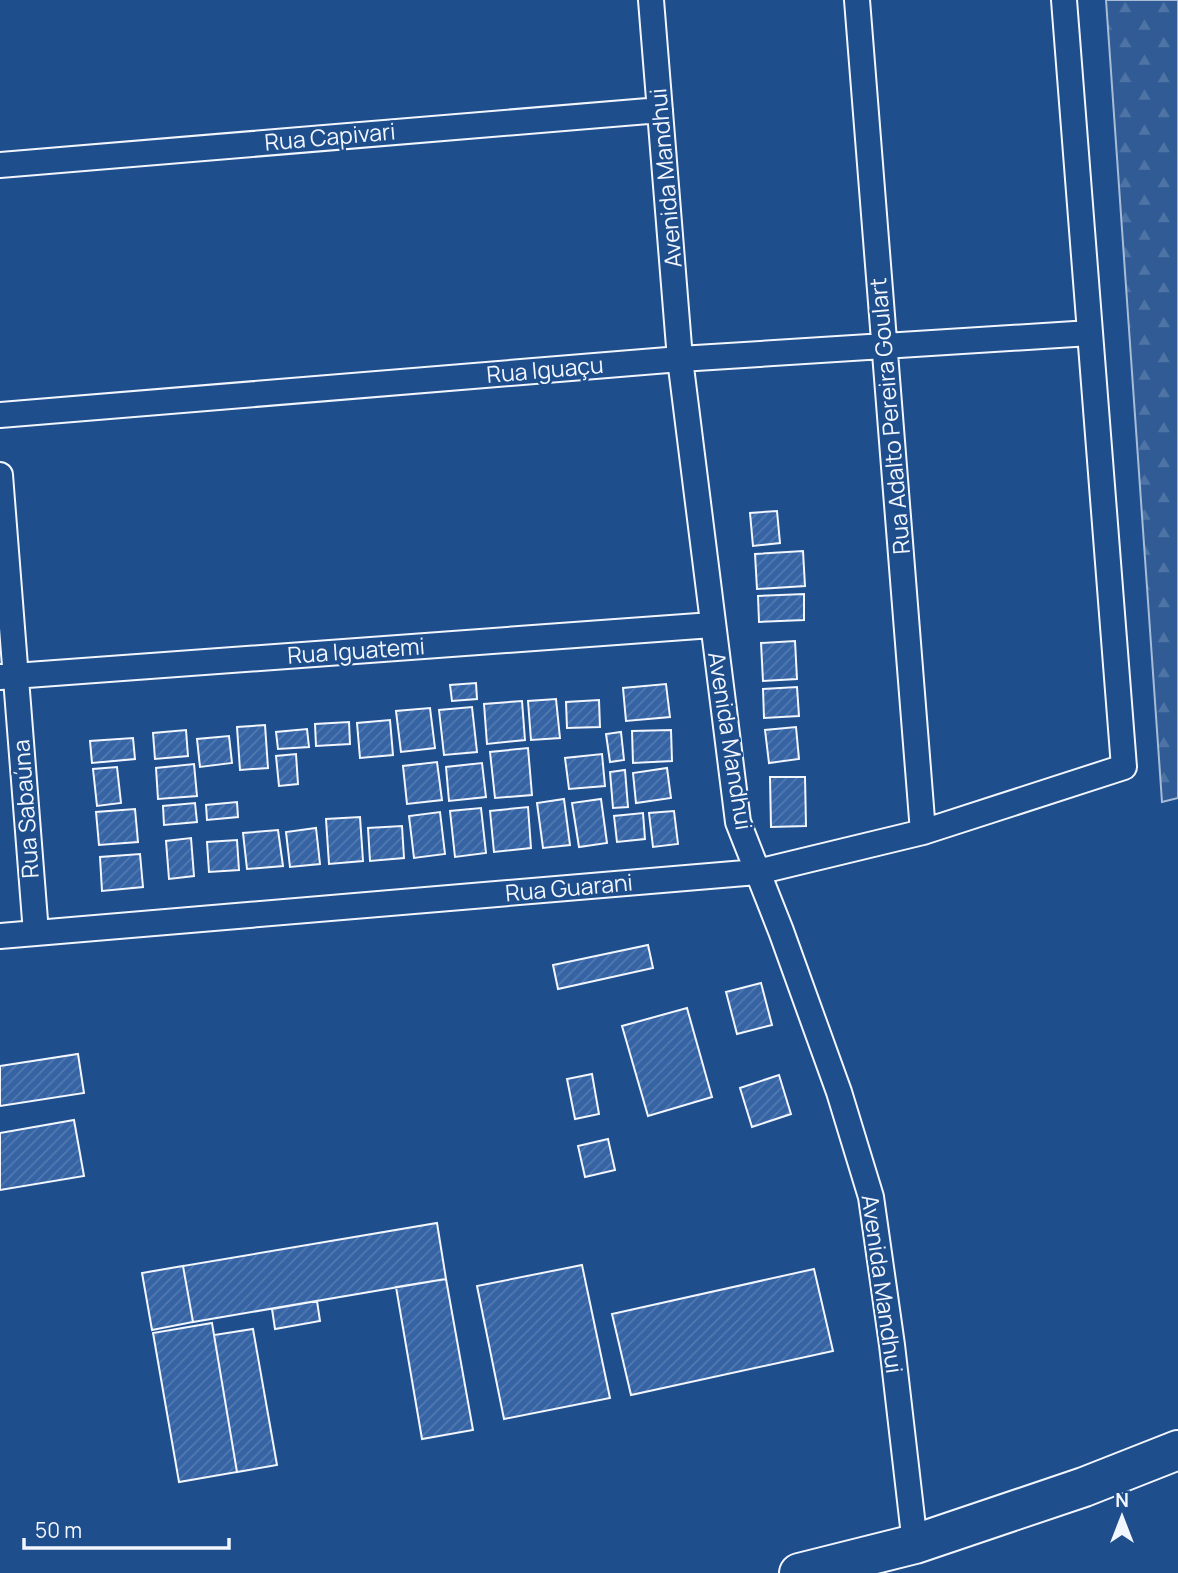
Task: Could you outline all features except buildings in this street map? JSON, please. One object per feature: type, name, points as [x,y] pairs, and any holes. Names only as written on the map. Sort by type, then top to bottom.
[{"type":"highway","points":[[799,1573],[915,1544],[1084,1487],[1178,1450]]},
{"type":"street","name":"Avenida Mandhui","points":[[652,0],[680,359],[738,822],[839,1092],[871,1197],[892,1345],[915,1544]]},
{"type":"street","name":"Rua Adalto Pereira Goulart","points":[[857,0],[923,832]]},
{"type":"street","points":[[1064,0],[1090,333]]},
{"type":"street","name":"Rua Capivari","points":[[0,164],[660,110]]},
{"type":"street","name":"Rua Iguaçu","points":[[0,415],[680,359],[1090,333]]},
{"type":"street","name":"Rua Guarani","points":[[0,936],[757,872],[923,832],[1124,767],[1090,333]]},
{"type":"street","name":"Rua Sabaúna","points":[[0,475],[8,676],[36,933]]},
{"type":"street","name":"Rua Iguatemi","points":[[8,676],[712,625]]},
{"type":"green space","points":[[1106,0],[1178,0],[1178,798],[1162,802]]}]
